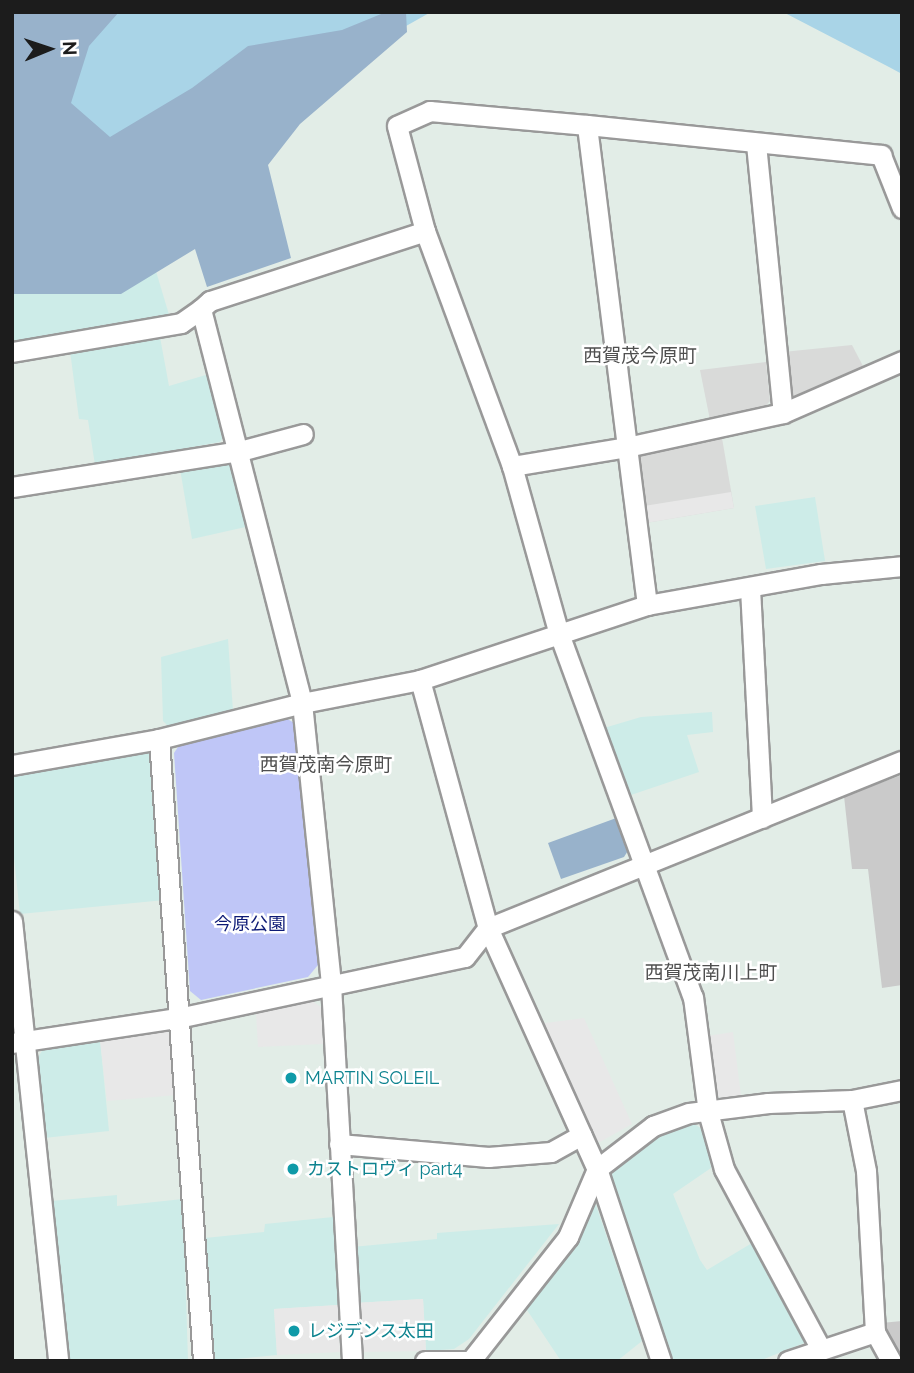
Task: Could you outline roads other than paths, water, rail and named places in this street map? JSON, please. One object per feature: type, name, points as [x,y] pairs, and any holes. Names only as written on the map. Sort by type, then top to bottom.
[{"type":"street","points":[[821,1349],[724,1169],[708,1112],[693,997],[558,631],[512,466],[425,231],[397,127],[429,111],[881,155],[902,208]]},
{"type":"street","points":[[587,125],[647,605]]},
{"type":"street","points":[[756,144],[783,414]]},
{"type":"street","points":[[12,352],[181,323],[210,301],[425,231]]},
{"type":"street","points":[[201,309],[240,451],[302,703],[331,985],[352,1361]]},
{"type":"street","points":[[512,466],[627,447],[783,414],[902,361]]},
{"type":"street","points":[[12,487],[240,451],[303,434]]},
{"type":"street","points":[[12,765],[159,738],[302,703],[420,680],[558,631],[647,605],[821,574],[902,566]]},
{"type":"street","points":[[750,588],[762,818]]},
{"type":"street","points":[[420,680],[488,928],[597,1169],[661,1361]]},
{"type":"street","points":[[159,738],[203,1361]]},
{"type":"street","points":[[19,1042],[178,1018],[466,957],[488,928],[902,761]]},
{"type":"street","points":[[12,921],[19,1042],[58,1361]]},
{"type":"street","points":[[425,1361],[472,1360],[568,1237],[597,1169],[653,1126],[689,1113],[768,1103],[852,1100],[902,1090]]},
{"type":"street","points":[[852,1100],[866,1171],[875,1332],[891,1361]]},
{"type":"street","points":[[339,1144],[488,1157],[551,1152],[582,1135]]},
{"type":"street","points":[[788,1361],[875,1332]]},
{"type":"place","name":"MARTIN SOLEIL","points":[[291,1078]]},
{"type":"place","name":"カストロヴィ part4","points":[[293,1169]]},
{"type":"place","name":"レジデンス太田","points":[[294,1331]]},
{"type":"district","name":"西賀茂今原町","points":[[640,356]]},
{"type":"district","name":"西賀茂南今原町","points":[[326,765]]},
{"type":"district","name":"西賀茂南川上町","points":[[711,973]]},
{"type":"park label","name":"今原公園","points":[[250,924]]}]
